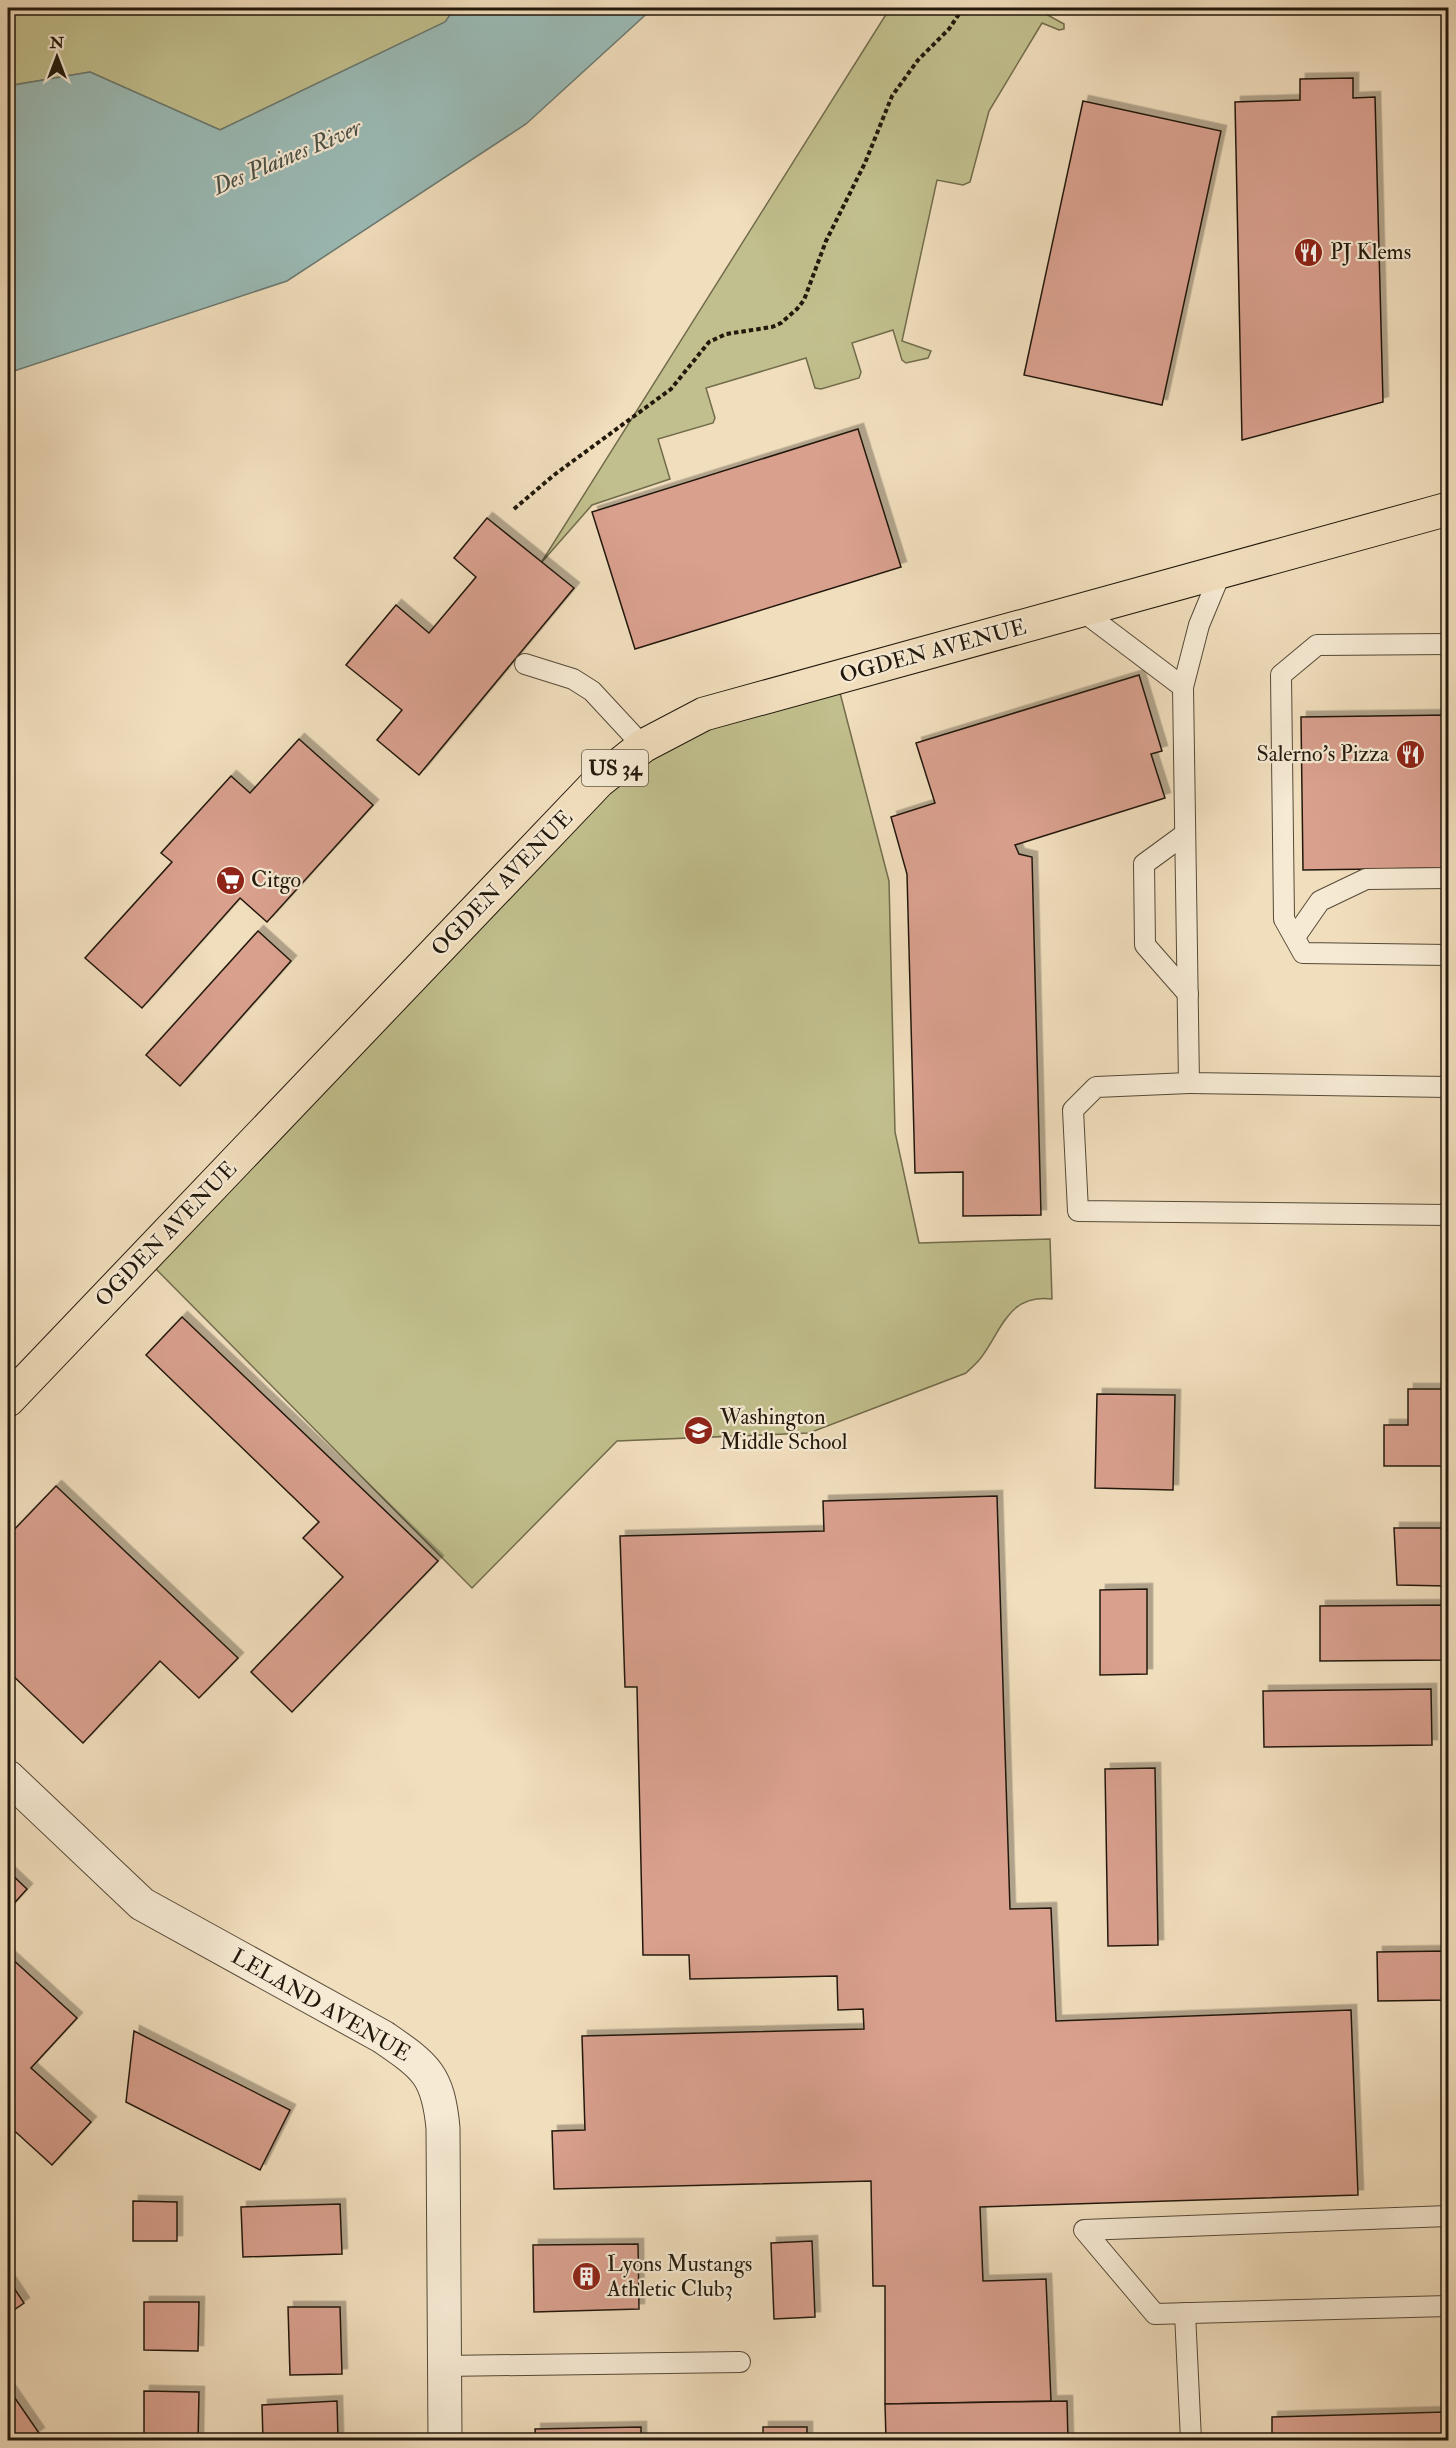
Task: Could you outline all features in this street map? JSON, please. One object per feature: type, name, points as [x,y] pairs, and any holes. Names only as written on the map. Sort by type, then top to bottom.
[{"type":"main road","name":"OGDEN AVENUE","points":[[8,1400],[599,781],[643,746],[704,714],[1449,508]]},
{"type":"street","name":"LELAND AVENUE","points":[[8,1777],[142,1904],[383,2037],[418,2061],[433,2081],[441,2102],[443,2128],[445,2440]]},
{"type":"lane","points":[[1189,1083],[1183,687],[1199,625],[1221,572]]},
{"type":"lane","points":[[1081,610],[1183,687]]},
{"type":"lane","points":[[1449,644],[1317,645],[1281,675],[1284,919],[1295,938],[1304,953],[1449,955]]},
{"type":"lane","points":[[525,664],[573,679],[592,691],[643,746]]},
{"type":"lane","points":[[1185,834],[1144,864],[1145,945],[1188,994]]},
{"type":"lane","points":[[1295,938],[1320,901],[1366,879],[1449,878]]},
{"type":"lane","points":[[1449,1087],[1189,1083],[1096,1087],[1073,1110],[1078,1211],[1449,1215]]},
{"type":"lane","points":[[1449,2216],[1084,2230],[1155,2314],[1449,2306]]},
{"type":"lane","points":[[1185,2313],[1191,2440]]},
{"type":"lane","points":[[444,2366],[740,2362]]},
{"type":"path","points":[[514,509],[554,475],[671,389],[709,342],[726,334],[781,324],[796,309],[804,300],[826,241],[865,163],[892,96],[918,60],[949,29],[963,8]]},
{"type":"shaded area","points":[[8,8],[455,8],[446,22],[220,130],[90,72],[8,86]]},
{"type":"shaded area","points":[[890,8],[1035,8],[1064,24],[1064,29],[1059,30],[1042,23],[989,111],[970,182],[963,185],[937,180],[902,341],[931,351],[928,358],[906,363],[902,360],[893,330],[852,343],[861,372],[859,378],[821,389],[815,388],[806,358],[706,388],[715,418],[713,423],[658,439],[670,479],[592,505],[541,563]]},
{"type":"shaded area","points":[[839,689],[889,881],[895,1132],[919,1243],[1050,1239],[1052,1299],[1037,1299],[1015,1308],[980,1359],[966,1373],[809,1433],[617,1441],[472,1588],[150,1263],[611,783],[709,722]]},
{"type":"water","name":"Des Plaines River","points":[[455,8],[653,8],[526,124],[287,281],[8,373],[8,86],[90,72],[220,130],[445,22]]},
{"type":"building","name":"PJ Klems","points":[[1353,78],[1353,98],[1375,97],[1383,402],[1242,440],[1235,102],[1300,100],[1300,79]]},
{"type":"building","points":[[1083,101],[1221,131],[1162,405],[1024,375]]},
{"type":"building","points":[[858,429],[901,567],[635,649],[592,512]]},
{"type":"building","points":[[487,518],[574,588],[419,775],[377,740],[402,710],[346,665],[396,605],[429,633],[476,577],[454,558]]},
{"type":"building","points":[[1139,675],[1162,751],[1151,754],[1165,798],[1015,845],[1019,854],[1032,857],[1041,1215],[963,1216],[963,1172],[915,1173],[907,874],[891,817],[935,803],[916,743]]},
{"type":"building","points":[[1448,715],[1448,868],[1303,870],[1301,717]]},
{"type":"building","name":"Citgo","points":[[299,739],[373,805],[267,922],[240,898],[142,1008],[85,958],[172,862],[161,853],[231,776],[250,793]]},
{"type":"building","name":"Citgo","points":[[258,931],[291,961],[180,1086],[146,1055]]},
{"type":"building","points":[[182,1317],[438,1561],[292,1712],[251,1672],[343,1577],[303,1538],[319,1522],[146,1355]]},
{"type":"building","points":[[1408,1389],[1448,1389],[1448,1466],[1384,1466],[1384,1425],[1408,1425]]},
{"type":"building","points":[[1097,1394],[1175,1395],[1173,1490],[1095,1488]]},
{"type":"building","points":[[56,1486],[238,1658],[199,1698],[160,1661],[83,1743],[8,1671],[8,1536]]},
{"type":"building","points":[[997,1496],[1010,1909],[1051,1908],[1056,2021],[1351,2010],[1358,2195],[980,2207],[983,2281],[1046,2279],[1051,2401],[885,2404],[885,2286],[873,2286],[871,2181],[554,2189],[552,2131],[585,2130],[582,2036],[864,2029],[863,2009],[838,2010],[837,1976],[690,1979],[689,1955],[643,1955],[637,1687],[625,1687],[620,1536],[824,1531],[823,1501]]},
{"type":"building","points":[[1394,1528],[1448,1528],[1448,1586],[1397,1585]]},
{"type":"building","points":[[1147,1589],[1147,1674],[1100,1675],[1100,1590]]},
{"type":"building","points":[[1448,1605],[1448,1660],[1320,1661],[1320,1606]]},
{"type":"building","points":[[1431,1689],[1432,1745],[1264,1747],[1263,1691]]},
{"type":"building","points":[[1155,1768],[1158,1945],[1108,1946],[1105,1769]]},
{"type":"building","points":[[8,1871],[27,1889],[8,1910]]},
{"type":"building","points":[[1448,1951],[1448,2000],[1378,2001],[1377,1952]]},
{"type":"building","points":[[10,1957],[77,2018],[31,2068],[91,2122],[52,2165],[8,2125],[8,1960]]},
{"type":"building","points":[[134,2031],[290,2110],[260,2170],[126,2102]]},
{"type":"building","points":[[133,2201],[177,2202],[177,2241],[133,2241]]},
{"type":"building","points":[[340,2204],[342,2254],[243,2257],[241,2207]]},
{"type":"building","points":[[812,2241],[815,2317],[774,2319],[771,2243]]},
{"type":"building","name":"Lyons Mustangs Athletic Club3","points":[[638,2244],[639,2309],[534,2312],[533,2245]]},
{"type":"building","points":[[8,2279],[24,2303],[8,2314]]},
{"type":"building","points":[[144,2302],[199,2302],[198,2351],[144,2350]]},
{"type":"building","points":[[288,2307],[340,2307],[342,2374],[290,2375]]},
{"type":"building","points":[[8,2388],[39,2433],[28,2440],[8,2440]]},
{"type":"building","points":[[144,2391],[199,2392],[198,2440],[144,2440]]},
{"type":"building","points":[[337,2401],[338,2438],[263,2440],[262,2405]]},
{"type":"building","points":[[1067,2401],[1068,2440],[886,2440],[885,2404]]},
{"type":"building","points":[[1445,2412],[1446,2440],[1272,2440],[1272,2417]]},
{"type":"building","points":[[641,2427],[641,2440],[536,2440],[535,2429]]},
{"type":"building","points":[[763,2427],[807,2427],[807,2440],[763,2440]]},
{"type":"place","name":"PJ Klems","points":[[1309,252]]},
{"type":"place","name":"Salerno's Pizza","points":[[1410,754]]},
{"type":"place","name":"Citgo","points":[[230,880]]},
{"type":"place","name":"Washington Middle School","points":[[699,1430]]},
{"type":"place","name":"Lyons Mustangs Athletic Club3","points":[[586,2277]]}]
